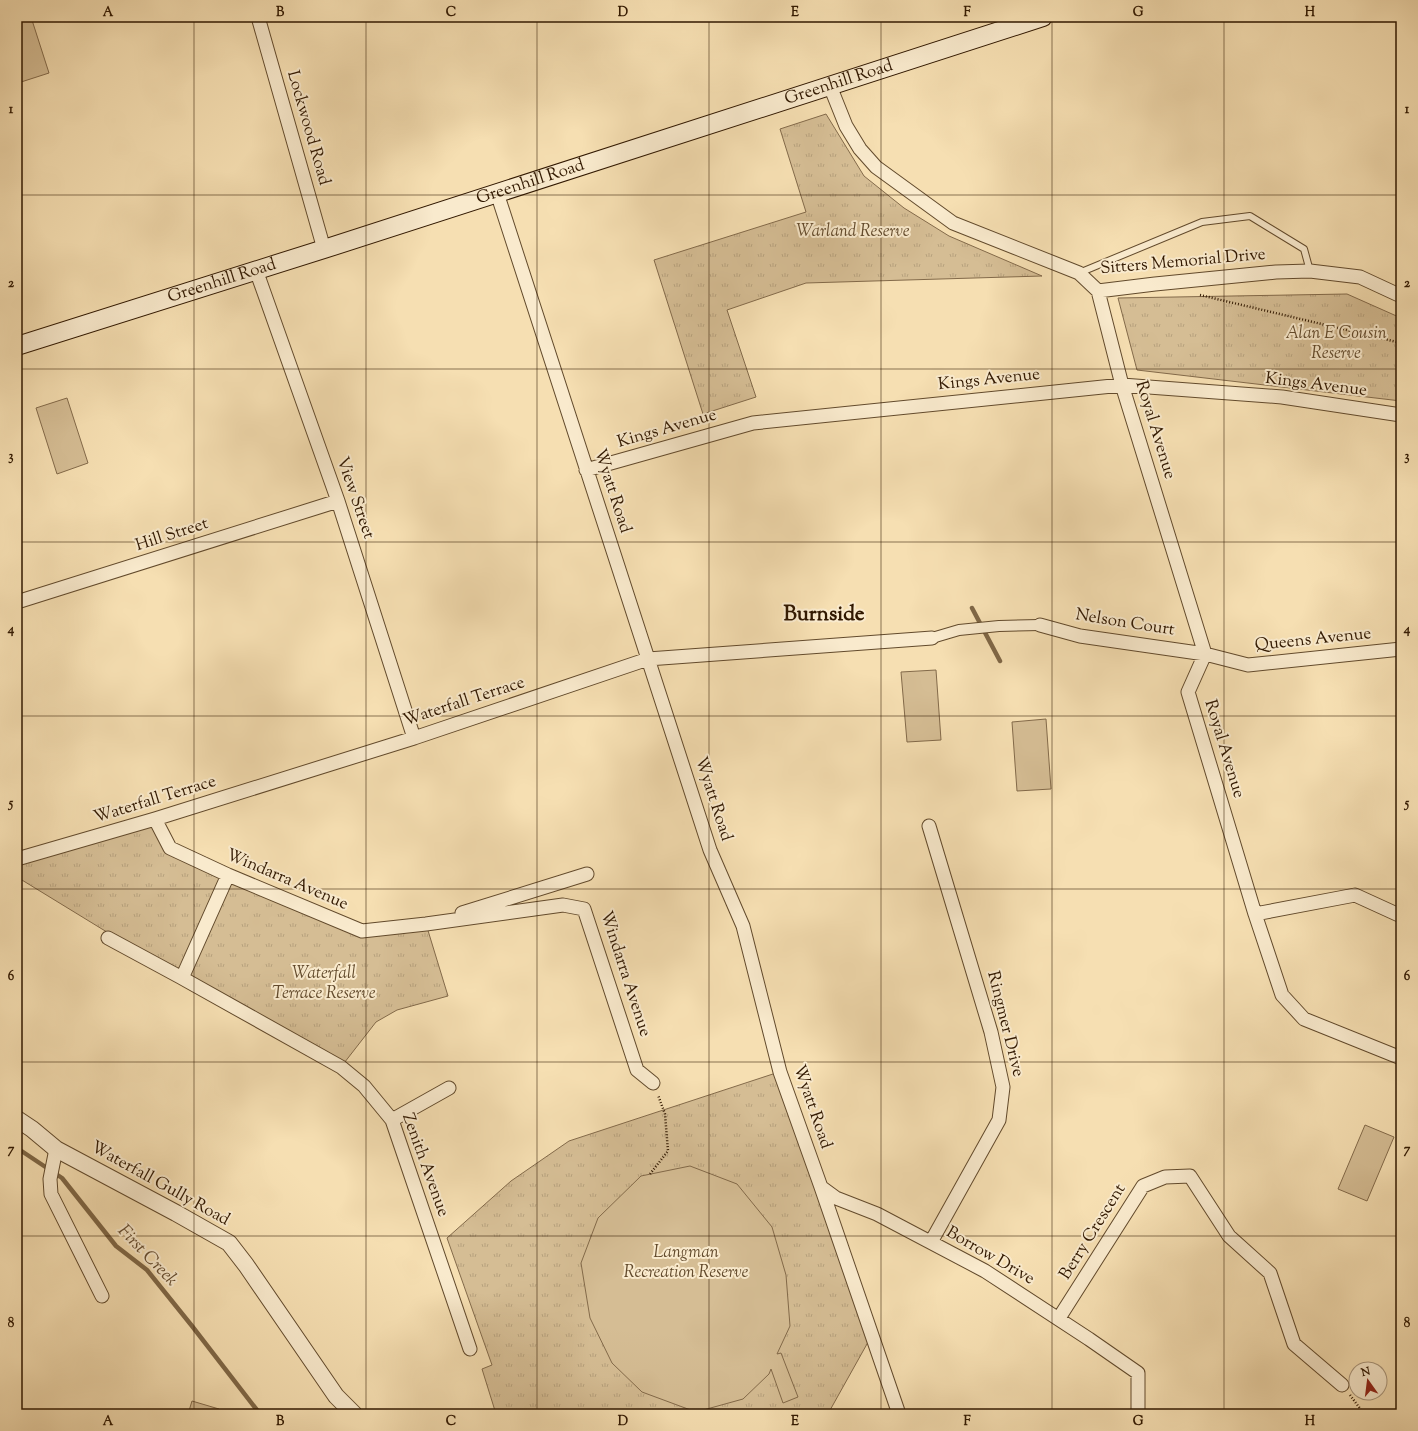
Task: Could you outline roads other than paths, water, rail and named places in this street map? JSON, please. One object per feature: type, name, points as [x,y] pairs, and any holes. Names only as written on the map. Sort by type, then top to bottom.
[{"type":"main road","name":"Greenhill Road","points":[[17,346],[324,249],[1043,17]]},
{"type":"street","name":"Lockwood Road","points":[[258,17],[324,249]]},
{"type":"street","name":"Sitters Memorial Drive","points":[[830,86],[846,126],[860,149],[876,167],[953,223],[1079,273],[1098,291],[1276,272],[1310,271],[1360,277],[1401,296]]},
{"type":"street","name":"Wyatt Road","points":[[498,193],[586,470],[710,850],[743,926],[780,1072],[899,1414]]},
{"type":"street","name":"View Street","points":[[256,270],[338,501],[414,738]]},
{"type":"street","name":"Royal Avenue","points":[[1098,291],[1122,385],[1205,654],[1188,692],[1255,914],[1282,995],[1304,1019],[1401,1058]]},
{"type":"street","name":"Kings Avenue","points":[[586,470],[754,422],[1122,385],[1282,397],[1401,415]]},
{"type":"street","name":"Hill Street","points":[[17,602],[338,501]]},
{"type":"street","name":"Nelson Court","points":[[1040,625],[1080,636],[1205,654]]},
{"type":"street","points":[[932,638],[959,630],[993,626],[1040,625]]},
{"type":"street","name":"Waterfall Terrace","points":[[17,860],[155,819],[414,738],[648,660],[932,638]]},
{"type":"street","name":"Queens Avenue","points":[[1205,654],[1248,665],[1401,649]]},
{"type":"street","name":"Windarra Avenue","points":[[155,819],[170,848],[228,875],[362,931],[426,924],[563,905],[584,908],[637,1070],[653,1083]]},
{"type":"street","name":"Ringmer Drive","points":[[929,826],[991,1032],[1003,1087],[1000,1120],[931,1242]]},
{"type":"street","name":"Windarra Avenue","points":[[426,924],[587,874]]},
{"type":"street","points":[[182,978],[228,875]]},
{"type":"street","points":[[1255,914],[1355,895],[1401,916]]},
{"type":"street","name":"Zenith Avenue","points":[[108,938],[341,1067],[364,1086],[392,1120],[470,1349]]},
{"type":"street","points":[[392,1120],[449,1088]]},
{"type":"street","name":"Waterfall Gully Road","points":[[17,1119],[32,1129],[54,1156],[176,1213],[229,1244],[246,1265],[336,1396],[354,1414]]},
{"type":"street","points":[[54,1156],[50,1179],[52,1194],[102,1296]]},
{"type":"street","name":"Berry Crescent","points":[[1059,1318],[1143,1186],[1165,1177],[1190,1176],[1230,1236],[1270,1273],[1294,1344],[1342,1385]]},
{"type":"street","name":"Borrow Drive","points":[[821,1187],[836,1198],[877,1214],[985,1271],[1059,1318],[1138,1373],[1138,1414]]},
{"type":"lane","points":[[1079,273],[1202,222],[1250,216],[1304,249],[1310,271]]},
{"type":"waterway","points":[[972,608],[1000,661]]},
{"type":"waterway","name":"First Creek","points":[[17,1148],[62,1178],[116,1246],[147,1270],[260,1414]]},
{"type":"district","name":"Burnside","points":[[824,615]]},
{"type":"park label","name":"Warland Reserve","points":[[853,232]]},
{"type":"park label","name":"Alan E Cousin Reserve","points":[[1336,344]]},
{"type":"park label","name":"Waterfall Terrace Reserve","points":[[324,984]]},
{"type":"park label","name":"Langman Recreation Reserve","points":[[686,1263]]}]
